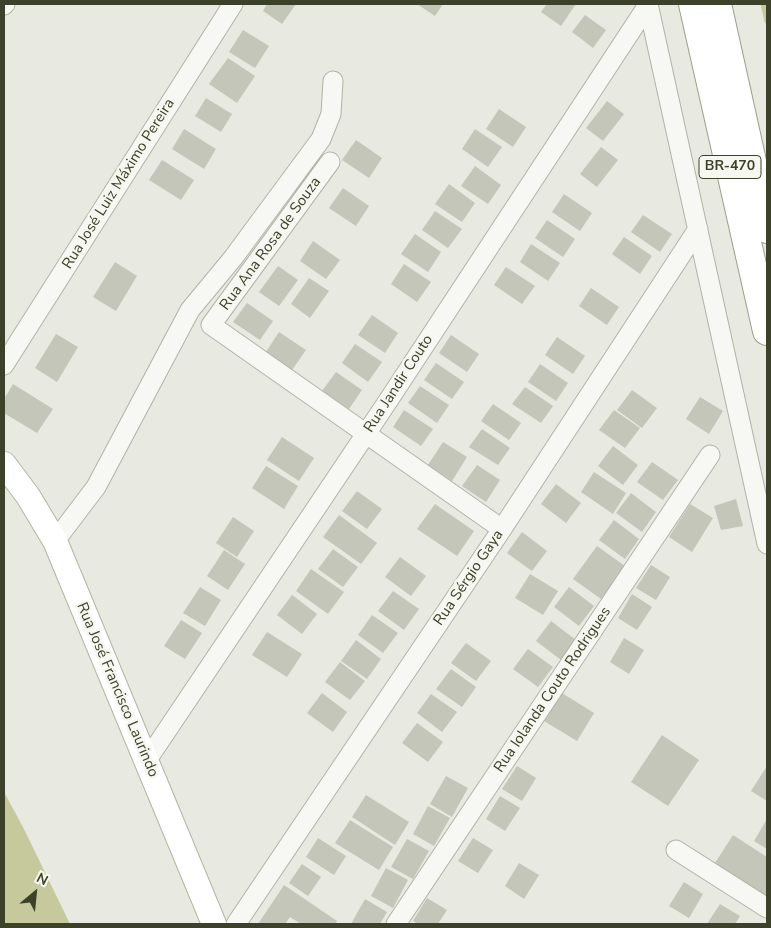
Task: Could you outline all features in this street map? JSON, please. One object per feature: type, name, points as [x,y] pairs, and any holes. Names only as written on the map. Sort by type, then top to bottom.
[{"type":"highway","name":"BR-470","points":[[694,4],[767,331]]},
{"type":"highway","name":"BR-470","points":[[717,4],[767,229]]},
{"type":"main road","name":"Rua José Francisco Laurindo","points":[[4,464],[28,496],[55,540],[214,924]]},
{"type":"street","name":"Rua José Luiz Máximo Pereira","points":[[4,365],[233,4]]},
{"type":"street","points":[[648,4],[767,544]]},
{"type":"street","name":"Rua Jandir Couto","points":[[147,760],[366,434],[648,4]]},
{"type":"street","points":[[55,540],[96,487],[190,310],[233,258],[320,139],[332,114],[333,81]]},
{"type":"street","name":"Rua Ana Rosa de Souza","points":[[330,162],[211,325],[366,434]]},
{"type":"street","name":"Rua Sérgio Gaya","points":[[236,924],[502,529],[698,229]]},
{"type":"street","points":[[366,434],[502,529]]},
{"type":"street","name":"Rua Iolanda Couto Rodrigues","points":[[396,924],[710,455]]},
{"type":"street","points":[[676,850],[767,908]]},
{"type":"shaded area","points":[[4,792],[24,829],[70,924],[4,924]]},
{"type":"building","points":[[267,4],[296,4],[282,24],[263,11]]},
{"type":"building","points":[[417,4],[443,4],[435,16]]},
{"type":"building","points":[[547,4],[576,4],[561,26],[541,12]]},
{"type":"building","points":[[585,15],[606,30],[593,48],[572,32]]},
{"type":"building","points":[[243,30],[269,46],[255,68],[229,52]]},
{"type":"building","points":[[228,58],[255,76],[237,103],[209,84]]},
{"type":"building","points":[[206,98],[232,114],[221,132],[195,116]]},
{"type":"building","points":[[607,101],[624,114],[603,141],[586,128]]},
{"type":"building","points":[[499,109],[526,127],[513,147],[486,129]]},
{"type":"building","points":[[184,129],[216,149],[204,169],[172,149]]},
{"type":"building","points":[[475,129],[502,147],[488,167],[462,149]]},
{"type":"building","points":[[356,140],[382,158],[369,178],[342,160]]},
{"type":"building","points":[[601,147],[618,160],[597,187],[580,174]]},
{"type":"building","points":[[162,160],[194,180],[181,200],[149,180]]},
{"type":"building","points":[[475,166],[501,185],[488,204],[461,186]]},
{"type":"building","points":[[449,184],[475,203],[462,222],[435,204]]},
{"type":"building","points":[[343,188],[369,206],[356,226],[329,208]]},
{"type":"building","points":[[564,194],[592,213],[580,231],[552,212]]},
{"type":"building","points":[[435,211],[462,229],[448,248],[422,230]]},
{"type":"building","points":[[643,215],[672,234],[660,252],[631,232]]},
{"type":"building","points":[[547,220],[575,239],[563,257],[535,238]]},
{"type":"building","points":[[415,234],[441,252],[428,272],[401,254]]},
{"type":"building","points":[[624,237],[652,256],[640,274],[612,254]]},
{"type":"building","points":[[313,241],[340,260],[326,279],[300,261]]},
{"type":"building","points":[[531,244],[560,263],[548,281],[520,262]]},
{"type":"building","points":[[115,262],[137,276],[116,311],[93,297]]},
{"type":"building","points":[[404,264],[431,282],[417,302],[391,284]]},
{"type":"building","points":[[278,266],[298,280],[279,306],[259,292]]},
{"type":"building","points":[[506,267],[535,286],[522,304],[494,285]]},
{"type":"building","points":[[309,278],[329,291],[310,318],[291,304]]},
{"type":"building","points":[[591,288],[619,307],[607,325],[579,306]]},
{"type":"building","points":[[247,303],[273,321],[260,340],[233,322]]},
{"type":"building","points":[[372,315],[398,333],[385,353],[358,335]]},
{"type":"building","points":[[279,332],[306,350],[292,370],[266,352]]},
{"type":"building","points":[[56,334],[78,347],[57,382],[35,368]]},
{"type":"building","points":[[451,335],[479,354],[467,372],[439,353]]},
{"type":"building","points":[[557,337],[585,356],[573,374],[545,355]]},
{"type":"building","points":[[355,344],[382,362],[368,382],[342,363]]},
{"type":"building","points":[[436,363],[464,382],[452,399],[424,380]]},
{"type":"building","points":[[540,364],[568,383],[556,401],[528,382]]},
{"type":"building","points":[[336,372],[362,390],[349,409],[322,391]]},
{"type":"building","points":[[13,384],[53,409],[37,433],[4,413],[4,399]]},
{"type":"building","points":[[420,386],[449,405],[437,423],[408,403]]},
{"type":"building","points":[[525,387],[553,406],[541,423],[512,404]]},
{"type":"building","points":[[632,390],[657,408],[642,428],[617,410]]},
{"type":"building","points":[[700,397],[723,411],[709,434],[686,419]]},
{"type":"building","points":[[493,404],[521,423],[509,440],[481,421]]},
{"type":"building","points":[[404,410],[433,429],[421,446],[393,427]]},
{"type":"building","points":[[614,410],[640,428],[625,448],[599,430]]},
{"type":"building","points":[[482,429],[510,448],[498,465],[469,447]]},
{"type":"building","points":[[282,437],[314,458],[299,481],[267,460]]},
{"type":"building","points":[[443,442],[467,457],[452,481],[428,465]]},
{"type":"building","points":[[613,446],[638,465],[623,485],[598,466]]},
{"type":"building","points":[[652,462],[678,480],[663,500],[637,482]]},
{"type":"building","points":[[477,465],[500,480],[486,502],[462,486]]},
{"type":"building","points":[[266,466],[298,486],[284,509],[252,488]]},
{"type":"building","points":[[594,472],[626,493],[613,514],[581,492]]},
{"type":"building","points":[[556,484],[581,503],[566,523],[541,504]]},
{"type":"building","points":[[357,491],[382,509],[367,529],[342,511]]},
{"type":"building","points":[[631,493],[656,512],[642,532],[616,513]]},
{"type":"building","points":[[736,499],[743,526],[721,530],[714,506]]},
{"type":"building","points":[[435,504],[474,531],[457,556],[417,529]]},
{"type":"building","points":[[690,504],[713,518],[692,552],[669,537]]},
{"type":"building","points":[[339,515],[377,543],[361,564],[323,537]]},
{"type":"building","points":[[233,517],[254,531],[237,557],[216,543]]},
{"type":"building","points":[[614,520],[639,539],[625,559],[599,540]]},
{"type":"building","points":[[522,532],[547,551],[532,571],[507,553]]},
{"type":"building","points":[[597,546],[625,566],[601,599],[573,579]]},
{"type":"building","points":[[333,549],[358,567],[343,587],[318,569]]},
{"type":"building","points":[[224,550],[245,564],[228,590],[207,576]]},
{"type":"building","points":[[400,557],[426,576],[411,596],[385,577]]},
{"type":"building","points":[[651,565],[670,577],[656,600],[636,588]]},
{"type":"building","points":[[311,569],[344,592],[328,614],[296,591]]},
{"type":"building","points":[[530,574],[558,591],[543,615],[515,598]]},
{"type":"building","points":[[200,587],[221,600],[205,626],[183,613]]},
{"type":"building","points":[[569,587],[594,606],[579,626],[554,607]]},
{"type":"building","points":[[393,591],[419,609],[404,630],[378,611]]},
{"type":"building","points":[[632,594],[652,607],[637,630],[618,618]]},
{"type":"building","points":[[292,595],[317,614],[302,634],[277,615]]},
{"type":"building","points":[[372,615],[398,633],[383,653],[358,635]]},
{"type":"building","points":[[181,620],[202,633],[185,659],[164,646]]},
{"type":"building","points":[[551,621],[576,640],[561,660],[536,641]]},
{"type":"building","points":[[267,632],[302,654],[287,677],[252,655]]},
{"type":"building","points":[[624,638],[644,650],[629,674],[610,662]]},
{"type":"building","points":[[356,640],[381,659],[367,679],[341,661]]},
{"type":"building","points":[[466,643],[491,661],[476,681],[451,663]]},
{"type":"building","points":[[528,649],[553,667],[538,687],[513,669]]},
{"type":"building","points":[[340,662],[365,681],[350,700],[325,682]]},
{"type":"building","points":[[451,669],[476,687],[462,707],[436,689]]},
{"type":"building","points":[[322,693],[347,712],[333,732],[307,713]]},
{"type":"building","points":[[562,693],[594,713],[577,741],[544,721]]},
{"type":"building","points":[[431,694],[457,712],[442,732],[417,713]]},
{"type":"building","points":[[417,723],[443,742],[428,762],[402,743]]},
{"type":"building","points":[[662,735],[699,760],[668,806],[631,782]]},
{"type":"building","points":[[517,766],[536,778],[522,801],[502,789]]},
{"type":"building","points":[[767,766],[767,801],[751,791]]},
{"type":"building","points":[[446,776],[468,788],[452,817],[430,804]]},
{"type":"building","points":[[366,795],[409,822],[395,845],[352,817]]},
{"type":"building","points":[[500,796],[520,808],[505,831],[486,819]]},
{"type":"building","points":[[428,806],[450,818],[434,846],[413,834]]},
{"type":"building","points":[[767,819],[767,849],[754,841]]},
{"type":"building","points":[[350,820],[393,847],[379,870],[335,843]]},
{"type":"building","points":[[733,835],[767,857],[767,897],[715,863]]},
{"type":"building","points":[[318,838],[346,856],[334,875],[306,857]]},
{"type":"building","points":[[473,838],[493,850],[478,873],[458,861]]},
{"type":"building","points":[[407,839],[429,851],[413,879],[391,867]]},
{"type":"building","points":[[519,863],[539,875],[524,899],[505,886]]},
{"type":"building","points":[[302,864],[321,877],[308,896],[289,883]]},
{"type":"building","points":[[386,868],[408,880],[393,908],[371,896]]},
{"type":"building","points":[[684,882],[703,894],[689,918],[669,906]]},
{"type":"building","points":[[284,885],[337,921],[335,924],[301,924],[290,917],[285,924],[258,924]]},
{"type":"building","points":[[427,898],[447,910],[438,924],[418,924],[413,921]]},
{"type":"building","points":[[365,899],[387,912],[380,924],[351,924]]},
{"type":"building","points":[[720,904],[740,916],[735,924],[707,924]]},
{"type":"waterway","points":[[763,4],[767,21]]}]
